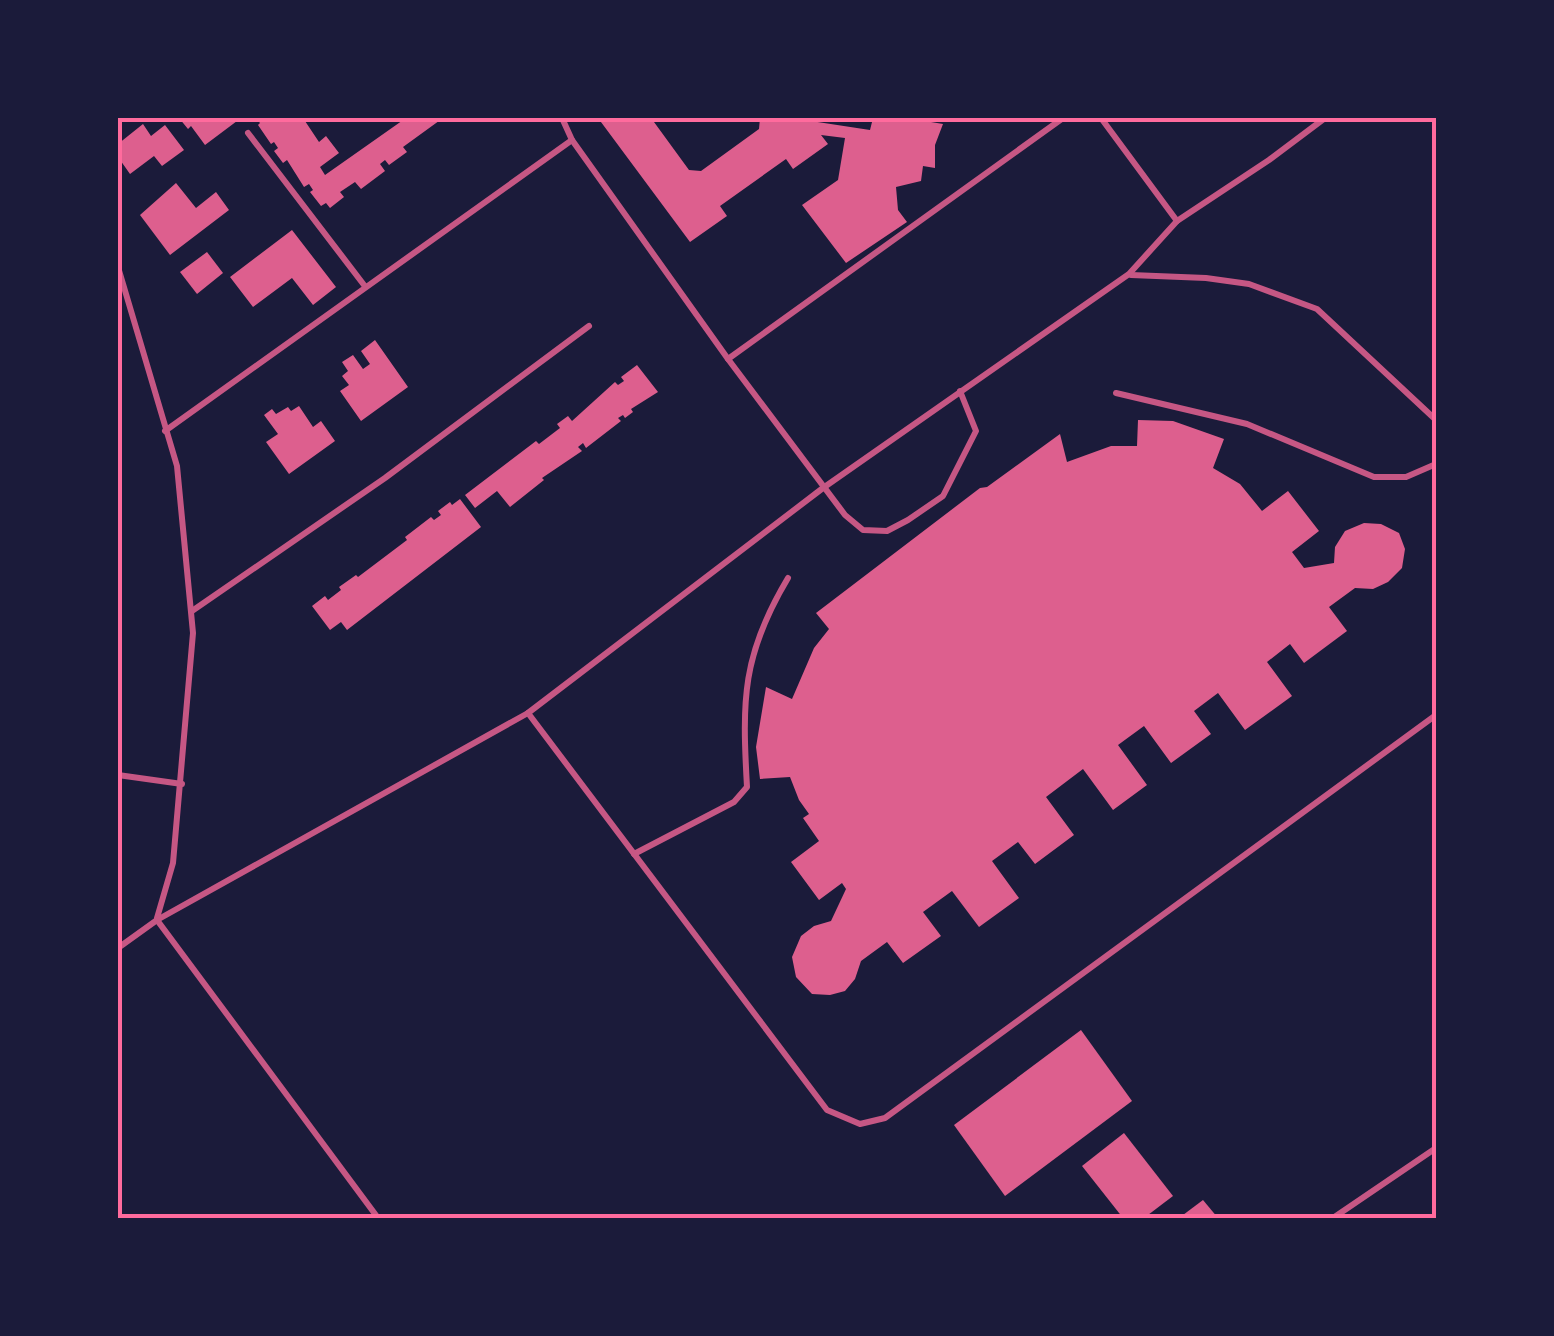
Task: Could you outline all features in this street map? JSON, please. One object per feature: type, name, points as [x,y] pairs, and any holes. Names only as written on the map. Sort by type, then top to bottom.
[{"type":"lane","points":[[562,118],[572,140],[728,359],[844,516],[863,530],[887,531],[943,496],[976,432],[960,390]]},
{"type":"lane","points":[[728,359],[1063,118]]},
{"type":"lane","points":[[1101,118],[1177,221]]},
{"type":"lane","points":[[118,948],[156,920],[528,713],[823,488],[1130,274],[1177,221],[1325,118]]},
{"type":"lane","points":[[248,133],[364,286]]},
{"type":"lane","points":[[165,431],[572,140]]},
{"type":"lane","points":[[118,267],[178,466],[193,633],[173,864],[156,920]]},
{"type":"lane","points":[[1130,274],[1249,284],[1317,309],[1436,420]]},
{"type":"lane","points":[[191,612],[385,478],[589,326]]},
{"type":"lane","points":[[1116,393],[1247,424],[1374,477],[1406,477],[1436,464]]},
{"type":"lane","points":[[634,854],[734,802],[744,793],[749,661],[757,635],[788,578]]},
{"type":"lane","points":[[528,713],[827,1110],[860,1124],[885,1118],[1436,714]]},
{"type":"lane","points":[[118,775],[182,784]]},
{"type":"lane","points":[[156,920],[378,1218]]},
{"type":"lane","points":[[1333,1218],[1436,1148]]},
{"type":"building","points":[[179,118],[241,118],[205,145],[191,126],[188,129]]},
{"type":"building","points":[[256,118],[310,118],[305,121],[319,142],[326,136],[339,153],[320,167],[325,175],[406,118],[443,118],[403,147],[407,152],[389,165],[385,160],[380,164],[385,171],[361,189],[355,182],[340,192],[344,197],[330,208],[326,203],[321,206],[309,184],[304,187],[287,160],[283,163],[274,151],[278,148],[274,142],[271,144]]},
{"type":"building","points":[[598,118],[655,118],[654,122],[689,170],[701,171],[759,129],[760,118],[809,118],[870,130],[873,118],[932,118],[931,122],[943,124],[935,145],[935,168],[923,166],[921,181],[896,187],[898,210],[907,222],[846,263],[802,205],[838,180],[845,138],[821,135],[828,144],[793,169],[786,159],[720,206],[727,216],[690,242]]},
{"type":"building","points":[[143,124],[151,136],[165,125],[184,150],[162,166],[154,156],[130,174],[118,157],[118,144]]},
{"type":"building","points":[[176,183],[196,208],[216,192],[229,210],[170,255],[140,215]]},
{"type":"building","points":[[292,230],[336,287],[313,305],[292,278],[253,307],[230,277]]},
{"type":"building","points":[[207,252],[223,273],[197,294],[180,272]]},
{"type":"building","points":[[375,340],[408,387],[361,421],[340,391],[349,385],[342,376],[348,371],[342,362],[353,355],[363,369],[370,364],[361,351]]},
{"type":"building","points":[[637,365],[658,392],[631,409],[633,412],[625,418],[618,418],[621,421],[586,448],[583,443],[578,447],[582,451],[542,478],[510,507],[497,491],[475,508],[465,495],[536,441],[539,444],[560,428],[557,424],[568,416],[572,421],[615,382],[618,385],[624,381],[621,377]]},
{"type":"building","points":[[299,406],[313,427],[321,421],[335,441],[289,474],[266,442],[278,434],[264,415],[272,409],[276,414]]},
{"type":"building","points":[[1138,420],[1173,421],[1224,439],[1213,468],[1240,484],[1262,511],[1288,491],[1319,531],[1292,552],[1304,568],[1334,563],[1335,547],[1345,531],[1364,523],[1381,524],[1399,533],[1405,549],[1402,568],[1388,582],[1373,589],[1355,588],[1329,607],[1347,631],[1304,663],[1290,644],[1267,662],[1292,696],[1245,730],[1218,693],[1194,711],[1211,734],[1171,763],[1144,726],[1118,745],[1147,785],[1113,810],[1083,769],[1046,797],[1074,835],[1035,864],[1018,842],[992,861],[1019,898],[979,927],[952,891],[923,912],[941,936],[903,963],[887,942],[861,961],[855,979],[845,991],[812,994],[796,977],[792,957],[801,936],[814,926],[831,921],[846,889],[842,883],[819,900],[791,862],[819,841],[803,818],[809,814],[790,777],[760,779],[756,747],[766,687],[792,699],[814,648],[829,629],[816,613],[980,488],[987,487],[1060,434],[1067,462],[1111,446],[1137,446]]},
{"type":"building","points":[[460,499],[481,527],[347,630],[341,622],[330,630],[312,606],[325,596],[328,600],[341,590],[339,587],[407,540],[405,537],[431,517],[434,520],[441,515],[438,511]]},
{"type":"building","points":[[1081,1030],[1132,1101],[1005,1196],[954,1125]]},
{"type":"building","points":[[1124,1133],[1173,1196],[1144,1218],[1123,1218],[1082,1166]]},
{"type":"building","points":[[1203,1200],[1218,1218],[1179,1218]]}]
